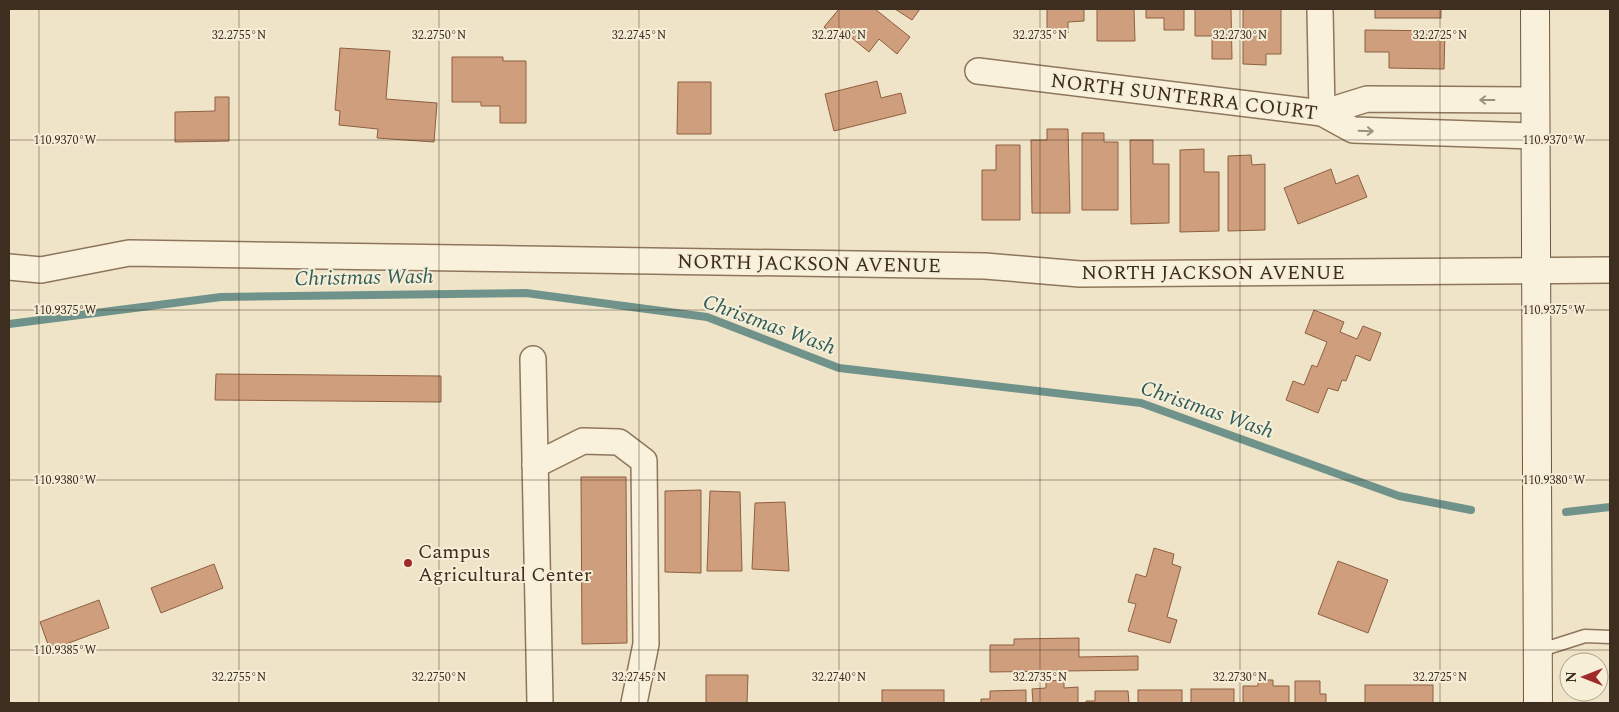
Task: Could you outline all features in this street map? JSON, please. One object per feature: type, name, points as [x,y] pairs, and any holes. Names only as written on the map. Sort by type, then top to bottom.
[{"type":"main road","points":[[1535,9],[1538,703]]},
{"type":"street","points":[[1320,9],[1322,113],[1366,99],[1536,100]]},
{"type":"street","name":"NORTH SUNTERRA COURT","points":[[978,71],[1322,113],[1352,130],[1536,136]]},
{"type":"street","name":"NORTH JACKSON AVENUE","points":[[9,267],[41,270],[128,253],[985,266],[1080,274],[1610,270]]},
{"type":"street","points":[[533,359],[540,703]]},
{"type":"street","points":[[535,465],[583,441],[619,442],[644,461],[646,644],[634,703]]},
{"type":"lane","points":[[1395,132],[1396,99]]},
{"type":"lane","points":[[1538,651],[1585,636],[1610,637]]},
{"type":"building","points":[[839,9],[875,9],[910,37],[897,54],[879,39],[869,52],[847,34],[841,41],[824,27]]},
{"type":"building","points":[[895,9],[920,9],[912,20]]},
{"type":"building","points":[[1047,9],[1084,9],[1084,21],[1068,22],[1068,33],[1047,34]]},
{"type":"building","points":[[1097,9],[1134,9],[1135,41],[1097,41]]},
{"type":"building","points":[[1146,9],[1184,9],[1184,30],[1164,30],[1164,18],[1146,18]]},
{"type":"building","points":[[1195,9],[1231,9],[1232,59],[1212,59],[1212,36],[1195,36]]},
{"type":"building","points":[[1243,9],[1281,9],[1281,54],[1266,54],[1266,65],[1243,64]]},
{"type":"building","points":[[1375,9],[1441,9],[1441,18],[1375,18]]},
{"type":"building","points":[[1365,30],[1445,31],[1444,69],[1389,68],[1389,52],[1365,52]]},
{"type":"building","points":[[340,48],[390,51],[386,99],[437,103],[434,142],[377,138],[378,129],[339,125],[340,111],[335,110]]},
{"type":"building","points":[[452,57],[503,57],[503,61],[526,61],[526,123],[500,123],[500,106],[481,106],[481,102],[452,102]]},
{"type":"building","points":[[877,81],[881,98],[901,93],[906,113],[834,131],[825,94]]},
{"type":"building","points":[[678,82],[711,82],[711,134],[677,134]]},
{"type":"building","points":[[215,97],[229,97],[229,141],[175,142],[175,112],[215,111]]},
{"type":"building","points":[[1047,129],[1068,129],[1070,213],[1032,213],[1031,140],[1047,140]]},
{"type":"building","points":[[1082,133],[1104,133],[1104,142],[1118,142],[1118,210],[1082,210]]},
{"type":"building","points":[[1130,140],[1153,140],[1153,164],[1169,164],[1169,223],[1131,224]]},
{"type":"building","points":[[996,145],[1020,145],[1020,220],[982,220],[982,170],[996,170]]},
{"type":"building","points":[[1204,149],[1204,172],[1219,172],[1219,231],[1180,232],[1180,150]]},
{"type":"building","points":[[1251,155],[1252,165],[1265,164],[1265,230],[1228,231],[1228,156]]},
{"type":"building","points":[[1331,169],[1336,184],[1358,175],[1367,197],[1298,224],[1284,188]]},
{"type":"building","points":[[1314,310],[1344,322],[1340,332],[1357,339],[1363,326],[1381,333],[1370,361],[1356,355],[1346,381],[1342,380],[1338,391],[1328,388],[1318,413],[1286,400],[1293,381],[1304,385],[1312,365],[1317,367],[1327,342],[1305,333]]},
{"type":"building","points":[[216,374],[441,376],[441,402],[215,400]]},
{"type":"building","points":[[581,477],[626,477],[627,643],[582,644]]},
{"type":"building","points":[[701,490],[701,573],[665,572],[665,491]]},
{"type":"building","points":[[710,491],[740,492],[742,571],[707,571]]},
{"type":"building","points":[[785,502],[789,571],[752,569],[755,503]]},
{"type":"building","points":[[1154,548],[1174,554],[1172,564],[1181,567],[1167,617],[1177,620],[1170,643],[1128,631],[1136,604],[1128,602],[1136,574],[1146,577]]},
{"type":"building","points":[[1338,561],[1388,580],[1368,633],[1318,614]]},
{"type":"building","points":[[214,564],[223,588],[161,613],[151,588]]},
{"type":"building","points":[[99,600],[109,628],[50,650],[40,622]]},
{"type":"building","points":[[1079,638],[1079,657],[1138,656],[1138,670],[990,672],[990,645],[1014,645],[1014,639]]},
{"type":"building","points":[[706,675],[748,675],[747,703],[706,703]]},
{"type":"building","points":[[1064,680],[1064,688],[1078,687],[1078,703],[1033,703],[1032,689],[1046,688],[1046,681]]},
{"type":"building","points":[[1258,680],[1273,680],[1273,686],[1289,686],[1289,703],[1243,703],[1243,686],[1258,686]]},
{"type":"building","points":[[1295,681],[1320,681],[1320,694],[1326,694],[1326,703],[1295,703]]},
{"type":"building","points":[[1365,685],[1433,685],[1433,703],[1365,703]]},
{"type":"building","points":[[1191,689],[1234,689],[1234,703],[1191,703]]},
{"type":"building","points":[[882,690],[944,690],[944,703],[882,703]]},
{"type":"building","points":[[1026,690],[1026,703],[981,703],[981,699],[990,699],[990,691]]},
{"type":"building","points":[[1138,690],[1182,690],[1182,703],[1138,703]]},
{"type":"building","points":[[1095,691],[1128,691],[1129,703],[1086,703],[1086,701],[1095,701]]},
{"type":"waterway","name":"Christmas Wash","points":[[9,324],[221,297],[526,293],[707,317],[839,368],[1141,403],[1399,496],[1471,510]]},
{"type":"waterway","name":"Christmas Wash","points":[[1566,512],[1610,507]]},
{"type":"place","name":"Campus Agricultural Center","points":[[408,563]]}]
